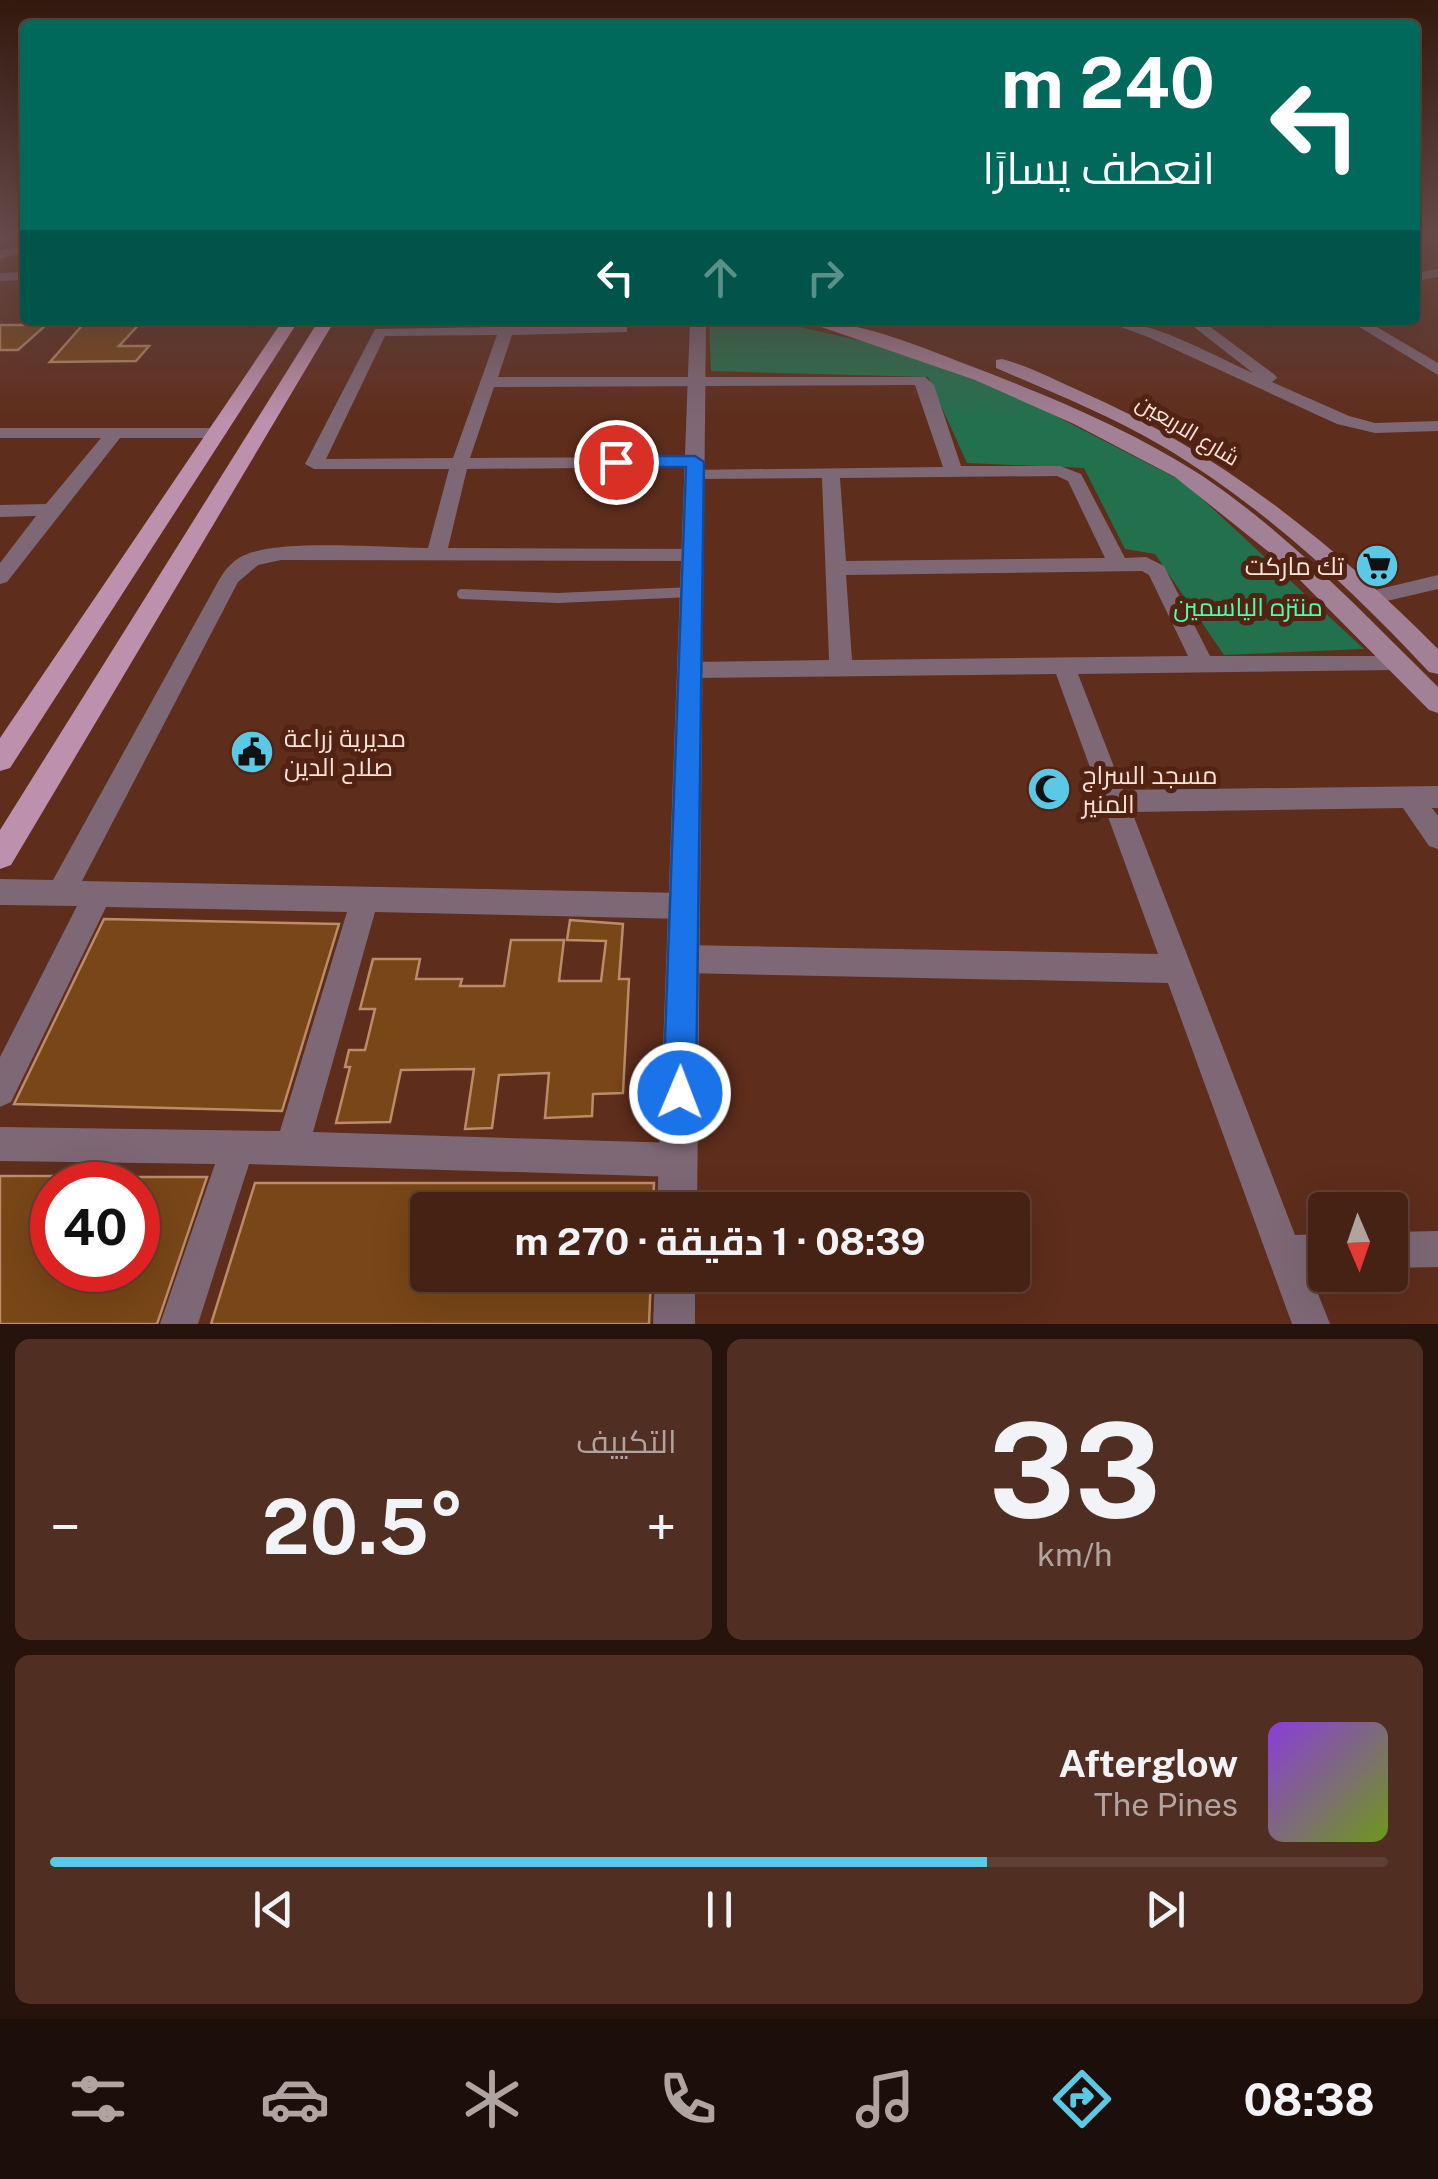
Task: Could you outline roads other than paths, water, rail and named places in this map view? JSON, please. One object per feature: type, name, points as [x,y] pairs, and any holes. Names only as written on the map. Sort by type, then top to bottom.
[{"type":"main road","points":[[1,756],[288,325]]},
{"type":"main road","points":[[0,856],[323,325]]},
{"type":"main road","points":[[829,325],[881,338],[1002,382],[1183,473],[1320,584],[1438,703]]},
{"type":"main road","name":"شارع الاربعين","points":[[879,325],[1002,364],[1170,442],[1301,535],[1374,597],[1438,666]]},
{"type":"main road","points":[[1269,542],[1301,535]]},
{"type":"street","points":[[677,1192],[698,325]]},
{"type":"street","points":[[1124,325],[1359,425],[1396,429],[1438,426]]},
{"type":"street","points":[[1152,334],[1199,325],[1304,404]]},
{"type":"street","points":[[1363,325],[1438,370]]},
{"type":"street","points":[[622,329],[380,332],[314,464],[460,462],[831,472],[1070,473],[1118,562]]},
{"type":"street","points":[[436,555],[460,462],[506,331]]},
{"type":"street","points":[[488,382],[919,380],[926,385],[952,471]]},
{"type":"street","points":[[0,577],[115,433]]},
{"type":"street","points":[[0,434],[218,433]]},
{"type":"street","points":[[831,472],[841,668]]},
{"type":"street","points":[[0,510],[51,510]]},
{"type":"street","points":[[0,549],[23,548]]},
{"type":"street","points":[[60,895],[235,569],[265,554],[692,556]]},
{"type":"street","points":[[836,568],[1136,561],[1156,571],[1203,664]]},
{"type":"street","points":[[1374,597],[1438,582]]},
{"type":"street","points":[[690,670],[1397,662]]},
{"type":"street","points":[[1064,666],[1310,1324]]},
{"type":"street","points":[[1114,800],[1438,796]]},
{"type":"street","points":[[1410,797],[1438,838]]},
{"type":"street","points":[[0,892],[684,906]]},
{"type":"street","points":[[0,1091],[97,896]]},
{"type":"street","points":[[291,1150],[365,900]]},
{"type":"street","points":[[682,959],[1176,969]]},
{"type":"street","points":[[0,1144],[678,1160]]},
{"type":"street","points":[[179,1324],[238,1147]]},
{"type":"street","points":[[1408,1250],[1438,1249]]},
{"type":"street","points":[[1286,1253],[1308,1252]]},
{"type":"street","points":[[674,1324],[675,1292]]},
{"type":"lane","points":[[462,594],[558,598],[692,592]]},
{"type":"place","name":"تك ماركت","points":[[1377,566]]},
{"type":"place","name":"مديرية زراعة صلاح الدين","points":[[252,752]]},
{"type":"place","name":"مسجد السراج المنير","points":[[1049,789]]},
{"type":"park label","name":"منتزه الياسمين","points":[[1248,607]]}]
